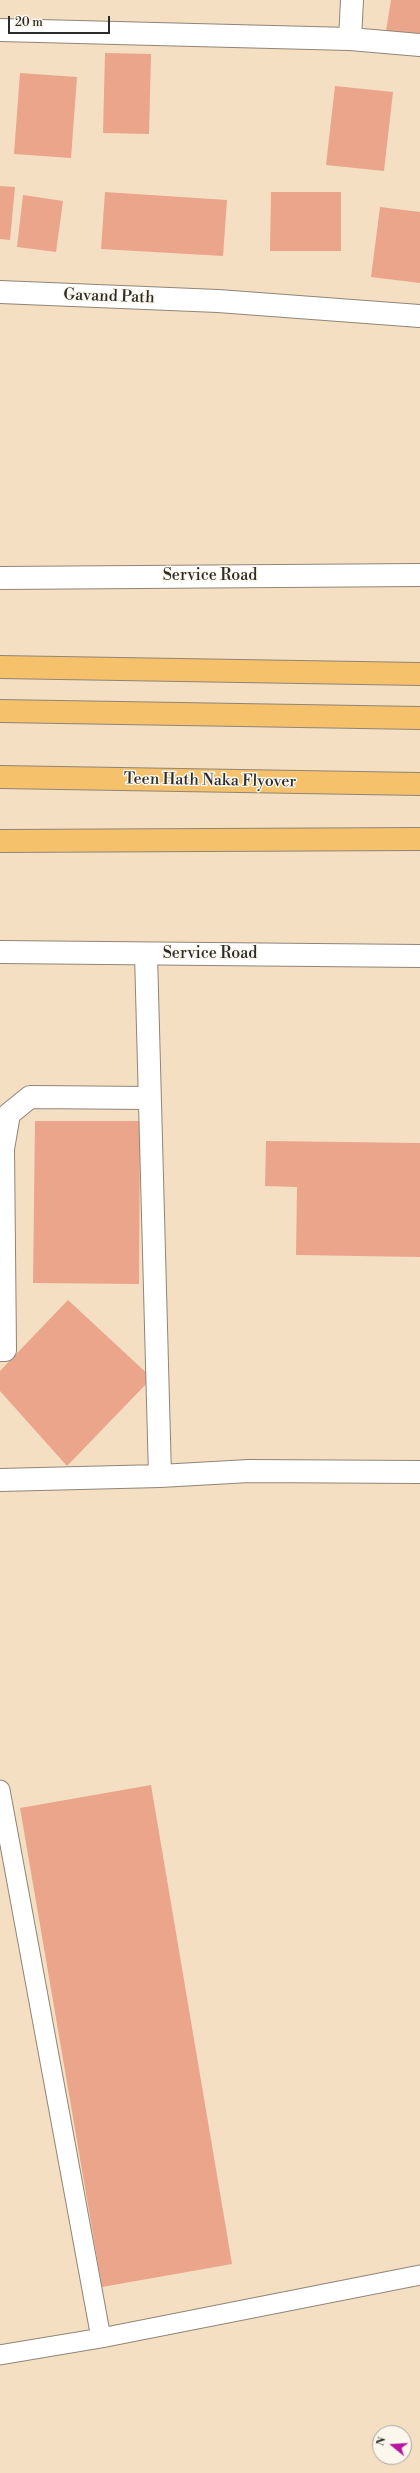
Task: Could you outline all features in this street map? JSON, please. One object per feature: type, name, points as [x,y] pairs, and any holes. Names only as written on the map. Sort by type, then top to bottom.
[{"type":"highway","points":[[0,667],[420,674]]},
{"type":"highway","points":[[0,711],[420,718]]},
{"type":"highway","name":"Teen Hath Naka Flyover","points":[[0,777],[420,784]]},
{"type":"highway","points":[[0,841],[420,839]]},
{"type":"street","points":[[350,40],[352,0]]},
{"type":"street","points":[[0,30],[350,40],[420,45]]},
{"type":"street","name":"Gavand Path","points":[[0,292],[218,301],[420,316]]},
{"type":"street","name":"Service Road","points":[[0,578],[420,574]]},
{"type":"street","name":"Service Road","points":[[0,952],[420,956]]},
{"type":"street","points":[[146,954],[160,1476]]},
{"type":"street","points":[[0,1350],[5,1350],[2,1149],[9,1114],[30,1097],[149,1098]]},
{"type":"street","points":[[0,1480],[160,1476],[249,1471],[420,1472]]},
{"type":"lane","points":[[0,1790],[101,2338]]},
{"type":"lane","points":[[0,2355],[101,2338],[420,2275]]},
{"type":"building","points":[[391,0],[420,0],[420,36],[386,31]]},
{"type":"building","points":[[105,53],[151,54],[149,134],[103,133]]},
{"type":"building","points":[[20,73],[77,77],[71,158],[14,154]]},
{"type":"building","points":[[335,86],[393,92],[384,171],[326,165]]},
{"type":"building","points":[[0,186],[15,187],[10,240],[0,239]]},
{"type":"building","points":[[105,192],[227,200],[223,256],[101,249]]},
{"type":"building","points":[[271,192],[341,192],[341,251],[270,251]]},
{"type":"building","points":[[23,195],[63,201],[56,252],[17,247]]},
{"type":"building","points":[[380,207],[420,212],[420,283],[371,277]]},
{"type":"building","points":[[35,1121],[140,1121],[139,1284],[33,1283]]},
{"type":"building","points":[[266,1141],[420,1143],[420,1257],[296,1255],[297,1187],[265,1186]]},
{"type":"building","points":[[68,1300],[152,1378],[67,1466],[0,1391],[0,1371]]},
{"type":"building","points":[[151,1785],[232,2264],[102,2287],[20,1808]]}]
